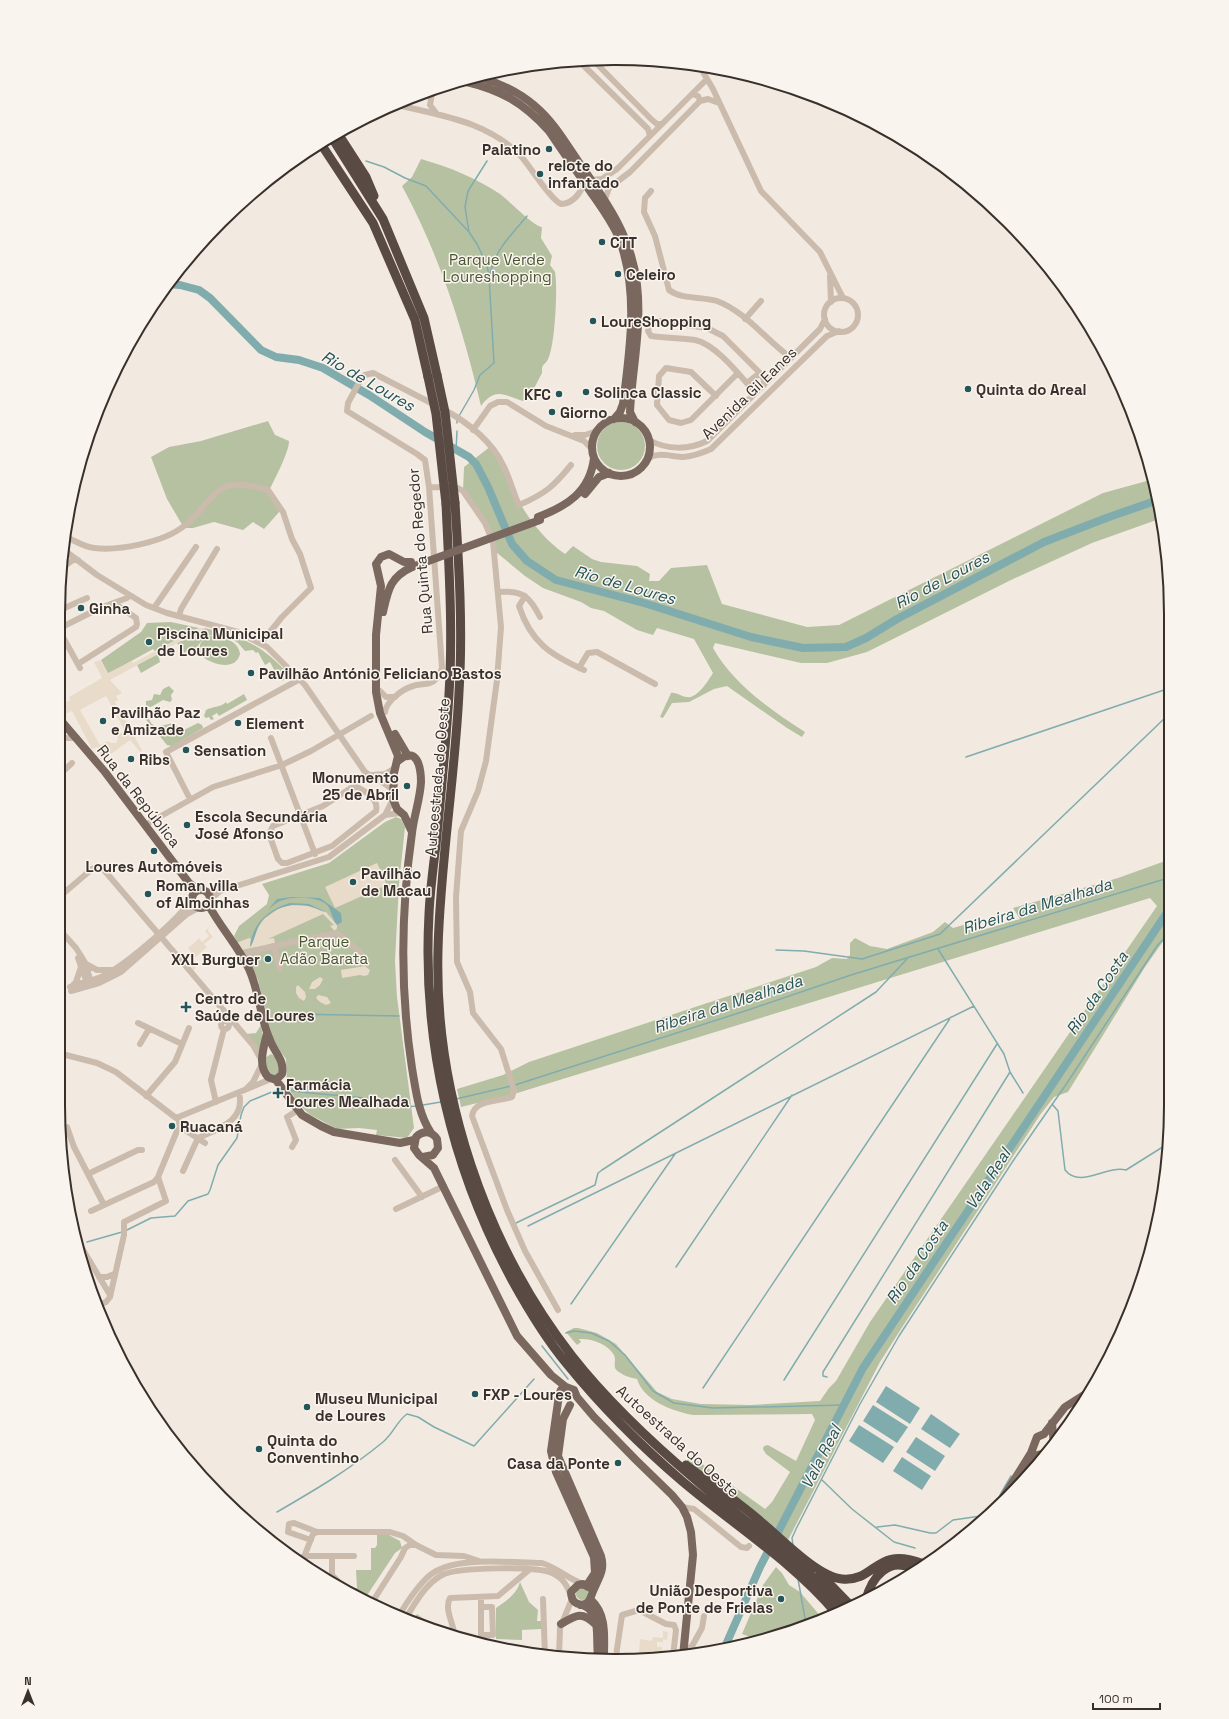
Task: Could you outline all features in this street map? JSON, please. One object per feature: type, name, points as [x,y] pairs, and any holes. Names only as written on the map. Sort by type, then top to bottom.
[{"type":"highway","points":[[341,138],[366,177],[383,219]]},
{"type":"highway","name":"Autoestrada do Oeste","points":[[335,142],[383,219],[424,318],[432,376]]},
{"type":"highway","name":"Autoestrada do Oeste","points":[[324,149],[373,223],[415,320],[445,412],[451,504],[460,590],[461,654],[455,755],[443,866],[437,954],[438,993],[447,1093],[461,1164],[484,1223],[500,1258],[539,1326],[566,1363],[628,1432],[682,1481],[753,1526]]},
{"type":"highway","name":"Autoestrada do Oeste","points":[[451,1110],[482,1194],[511,1258],[528,1289],[572,1355],[603,1392],[654,1443],[676,1456],[753,1526],[802,1567],[840,1605]]},
{"type":"highway","points":[[802,1567],[813,1566],[828,1575],[844,1580],[860,1576],[889,1559],[898,1557],[916,1564]]},
{"type":"highway","points":[[867,1592],[873,1579],[884,1570],[892,1566],[914,1565]]},
{"type":"highway","points":[[813,1566],[847,1602]]},
{"type":"highway","name":"Autoestrada do Oeste","points":[[802,1567],[832,1609]]},
{"type":"highway","points":[[828,1604],[831,1609]]},
{"type":"main road","points":[[487,81],[508,88],[536,107],[556,128],[606,213],[618,237],[631,284],[632,308],[623,404],[620,412],[614,419]]},
{"type":"main road","points":[[473,84],[500,92],[528,110],[548,131],[587,180],[605,199],[625,236],[633,261],[638,285],[638,325],[630,412],[635,422]]},
{"type":"main road","points":[[539,519],[558,509],[578,494],[590,478],[594,458],[592,449],[594,437],[604,423],[614,419],[625,418],[635,422],[644,430],[649,440],[650,447],[647,459],[634,472],[621,475],[609,473],[603,469],[594,458]]},
{"type":"main road","points":[[378,573],[388,579],[398,575],[412,564],[560,513],[572,506],[599,477],[609,473]]},
{"type":"main road","points":[[412,564],[400,560],[393,554],[384,554],[376,564],[381,586],[376,634],[376,692],[380,713],[396,750],[393,800],[412,832]]},
{"type":"main road","points":[[400,560],[402,565],[390,588],[383,612],[379,656],[380,691],[385,712],[408,756],[416,759],[420,766],[420,795],[412,832],[404,928],[404,982],[408,1038],[420,1113],[413,1145],[416,1152]]},
{"type":"main road","name":"Rua da República","points":[[66,726],[145,825],[197,894]]},
{"type":"main road","points":[[396,764],[408,756]]},
{"type":"main road","points":[[402,814],[413,813],[417,810]]},
{"type":"main road","points":[[197,894],[193,903],[205,905]]},
{"type":"main road","points":[[197,894],[241,954],[256,986],[267,1033],[283,1067],[276,1078]]},
{"type":"main road","points":[[267,1033],[262,1061],[266,1075],[276,1078],[298,1110],[309,1120],[334,1132],[400,1143],[423,1157],[434,1168],[511,1326],[525,1347],[551,1374],[566,1387],[574,1390],[573,1402],[563,1419],[558,1456],[602,1561],[601,1575],[588,1603],[576,1602]]},
{"type":"main road","points":[[262,1061],[268,1051],[276,1054]]},
{"type":"main road","points":[[420,1113],[435,1136],[438,1144],[433,1155],[434,1168]]},
{"type":"main road","points":[[400,1143],[415,1138],[423,1132],[432,1133]]},
{"type":"main road","points":[[423,1157],[433,1155]]},
{"type":"main road","points":[[551,1374],[559,1397],[564,1405],[573,1402]]},
{"type":"main road","points":[[566,1387],[561,1390],[559,1397],[551,1457],[558,1479],[594,1557],[595,1574],[585,1585],[574,1588],[576,1602]]},
{"type":"main road","points":[[1012,1483],[1034,1447],[1037,1437],[1044,1434],[1065,1407],[1078,1399]]},
{"type":"main road","points":[[573,1402],[594,1416],[682,1507],[687,1517],[691,1538],[692,1579],[684,1647]]},
{"type":"main road","points":[[1052,1423],[1053,1435]]},
{"type":"main road","points":[[1044,1434],[1050,1439]]},
{"type":"main road","points":[[1034,1447],[1041,1451]]},
{"type":"main road","points":[[585,1585],[604,1622],[604,1654]]},
{"type":"main road","points":[[576,1602],[588,1607],[592,1612],[597,1626],[597,1654]]},
{"type":"main road","points":[[561,1624],[580,1615],[588,1618],[597,1626]]},
{"type":"street","points":[[598,65],[652,120],[657,124],[662,124]]},
{"type":"street","points":[[584,66],[650,131],[650,136]]},
{"type":"street","points":[[703,73],[713,89],[761,191],[820,252],[843,298],[854,304],[858,317],[852,328],[839,331],[828,325],[825,319],[826,306],[831,302],[843,298]]},
{"type":"street","points":[[405,107],[469,122],[486,129],[521,156],[558,203],[565,204],[583,190],[587,180],[597,180],[605,177],[617,169],[707,79]]},
{"type":"street","points":[[605,199],[606,193],[612,186],[630,172],[713,89]]},
{"type":"street","points":[[692,94],[698,96],[700,101]]},
{"type":"street","points":[[432,96],[430,105],[437,114]]},
{"type":"street","points":[[420,110],[427,104],[428,98]]},
{"type":"street","points":[[700,101],[708,99],[719,103]]},
{"type":"street","points":[[645,126],[650,124],[652,120]]},
{"type":"street","points":[[605,177],[606,184],[612,186]]},
{"type":"street","points":[[651,191],[645,198],[644,212],[655,236],[669,290],[675,295],[716,301],[744,319],[791,358]]},
{"type":"street","points":[[830,274],[831,302]]},
{"type":"street","points":[[744,319],[761,301]]},
{"type":"street","name":"Avenida Gil Eanes","points":[[649,440],[659,445],[672,447],[698,446],[717,433],[820,330],[825,319]]},
{"type":"street","points":[[659,321],[707,328],[723,336],[760,373],[764,380],[763,386],[751,388],[708,345],[696,340],[651,336],[648,331],[650,324],[659,321]]},
{"type":"street","name":"Avenida Gil Eanes","points":[[647,459],[658,455],[684,457],[697,455],[711,449],[827,336],[839,331]]},
{"type":"street","points":[[716,396],[691,372],[666,368],[658,376],[657,405],[669,420],[681,423],[691,420],[716,396],[738,374]]},
{"type":"street","points":[[747,383],[760,373]]},
{"type":"street","name":"Rua Quinta do Regedor","points":[[385,712],[387,704],[395,697],[413,686],[430,684],[437,679],[442,668],[429,487],[425,460],[418,454],[347,411],[348,403],[359,381],[365,375],[378,374],[414,396],[458,417],[491,446],[504,466],[519,505],[541,496],[552,488],[572,465]]},
{"type":"street","points":[[474,430],[490,406],[504,401],[512,404],[546,426],[584,440],[592,449]]},
{"type":"street","points":[[569,435],[585,435],[597,431]]},
{"type":"street","points":[[71,538],[94,548],[141,545],[182,527],[213,494],[222,489],[241,484],[268,490],[283,512],[292,539],[300,554],[311,588],[273,627],[261,643]]},
{"type":"street","points":[[429,487],[458,488],[463,491],[477,509],[494,542],[501,627],[496,687],[483,775],[461,831],[456,897],[458,962],[470,992],[473,1013],[501,1049],[514,1090],[512,1097],[477,1106],[472,1116],[506,1210],[525,1251],[558,1310]]},
{"type":"street","points":[[154,608],[196,547]]},
{"type":"street","points":[[180,616],[181,609],[216,549]]},
{"type":"street","points":[[65,641],[79,666],[136,627],[138,624],[136,618],[120,597],[97,574],[69,554]]},
{"type":"street","points":[[68,565],[78,561]]},
{"type":"street","points":[[499,592],[517,593],[526,596],[533,602],[540,617]]},
{"type":"street","points":[[526,596],[520,606],[526,624],[546,650],[582,669],[588,653],[597,652],[655,684]]},
{"type":"street","points":[[120,597],[146,605]]},
{"type":"street","points":[[110,605],[120,597]]},
{"type":"street","points":[[65,626],[110,605],[120,597],[238,632],[261,643],[279,657],[300,679],[368,774],[384,781],[393,790]]},
{"type":"street","points":[[65,608],[87,598]]},
{"type":"street","points":[[190,799],[166,752],[300,679]]},
{"type":"street","points":[[380,691],[386,697],[395,697]]},
{"type":"street","points":[[145,825],[212,786],[282,765],[339,735],[371,716]]},
{"type":"street","points":[[65,736],[66,726]]},
{"type":"street","points":[[65,738],[77,738]]},
{"type":"street","points":[[271,738],[315,854]]},
{"type":"street","points":[[65,770],[72,763]]},
{"type":"street","points":[[368,774],[382,775],[396,764]]},
{"type":"street","points":[[357,787],[367,792],[375,802],[376,811],[332,846],[315,854],[282,863],[276,854],[269,834],[270,829],[273,826],[323,806],[351,788],[357,787]]},
{"type":"street","points":[[84,965],[71,988],[121,972],[183,912],[197,894],[220,891],[323,859],[385,815],[393,800]]},
{"type":"street","points":[[385,815],[402,814]]},
{"type":"street","points":[[65,892],[92,869],[99,867],[104,870],[253,1045],[262,1061],[252,1082],[241,1092],[241,1103],[237,1114],[229,1124],[198,1138],[183,1171]]},
{"type":"street","points":[[89,983],[113,970],[187,914],[205,905],[220,891]]},
{"type":"street","points":[[241,954],[337,933],[360,952]]},
{"type":"street","points":[[65,939],[84,965],[89,983]]},
{"type":"street","points":[[274,946],[280,969]]},
{"type":"street","points":[[84,965],[97,970],[113,970]]},
{"type":"street","points":[[138,1023],[182,1044]]},
{"type":"street","points":[[216,1102],[211,1080],[226,1027],[237,1027]]},
{"type":"street","points":[[146,1096],[175,1062],[188,1028]]},
{"type":"street","points":[[140,1044],[149,1029]]},
{"type":"street","points":[[65,1055],[97,1063],[116,1072],[174,1118],[179,1118],[276,1078]]},
{"type":"street","points":[[292,1147],[296,1140],[287,1117],[298,1110]]},
{"type":"street","points":[[91,1211],[154,1182],[158,1177],[179,1126],[179,1118]]},
{"type":"street","points":[[179,1126],[205,1143]]},
{"type":"street","points":[[67,1127],[104,1205]]},
{"type":"street","points":[[88,1174],[138,1150],[142,1150]]},
{"type":"street","points":[[395,1160],[422,1197]]},
{"type":"street","points":[[103,1304],[106,1302],[110,1295],[124,1235],[124,1226],[127,1220],[166,1201],[158,1177]]},
{"type":"street","points":[[396,1209],[444,1186]]},
{"type":"street","points":[[87,1256],[110,1295]]},
{"type":"street","points":[[99,1277],[107,1277],[114,1274]]},
{"type":"street","points":[[682,1507],[694,1509],[741,1547],[747,1548],[749,1546]]},
{"type":"street","points":[[311,1540],[288,1532],[289,1524],[294,1523],[317,1532],[382,1531],[403,1536],[416,1545],[436,1555],[464,1556],[489,1563]]},
{"type":"street","points":[[305,1558],[313,1534],[317,1532]]},
{"type":"street","points":[[375,1599],[401,1558],[405,1548],[403,1536]]},
{"type":"street","points":[[405,1548],[410,1545],[416,1545]]},
{"type":"street","points":[[307,1560],[332,1556],[354,1556]]},
{"type":"street","points":[[332,1556],[332,1575]]},
{"type":"street","points":[[402,1611],[421,1584],[436,1571],[458,1563],[542,1563],[554,1567],[572,1580],[585,1585]]},
{"type":"street","points":[[409,1614],[428,1587],[444,1575],[459,1570],[542,1570],[560,1577],[567,1584],[576,1602],[568,1611],[561,1624],[559,1633],[559,1651]]},
{"type":"street","points":[[506,1570],[513,1574],[514,1577],[512,1582]]},
{"type":"street","points":[[453,1629],[448,1611],[448,1602],[450,1598],[498,1596],[512,1582],[529,1570]]},
{"type":"street","points":[[481,1597],[481,1607],[481,1636],[492,1635],[492,1607],[481,1607]]},
{"type":"street","points":[[543,1599],[546,1649]]},
{"type":"street","points":[[616,1654],[622,1615],[639,1610],[666,1624],[674,1625],[676,1630],[674,1650]]},
{"type":"street","points":[[684,1647],[691,1648],[702,1628],[704,1616]]},
{"type":"green space","name":"Parque Verde Loureshopping","points":[[421,159],[452,169],[481,183],[500,194],[527,218],[542,227],[541,238],[552,256],[550,265],[555,272],[556,279],[554,332],[550,355],[542,367],[542,373],[529,398],[523,401],[506,395],[496,394],[486,400],[481,406],[449,293],[428,239],[402,186],[412,177]]},
{"type":"green space","points":[[268,421],[275,435],[289,441],[284,459],[268,493],[280,511],[264,529],[253,522],[243,530],[214,522],[193,528],[184,528],[167,499],[151,457],[169,447],[201,441]]},
{"type":"green space","points":[[621,422],[630,424],[638,429],[643,437],[645,446],[643,455],[638,463],[630,468],[621,470],[612,468],[604,463],[599,455],[597,446],[599,437],[604,429],[612,424]]},
{"type":"green space","points":[[491,446],[521,505],[530,519],[540,532],[565,554],[573,546],[592,559],[601,562],[637,566],[650,574],[649,581],[659,581],[671,568],[707,565],[722,604],[807,627],[839,625],[1103,493],[1147,481],[1155,520],[1092,543],[1011,580],[867,652],[827,663],[801,663],[715,643],[713,648],[731,674],[766,706],[805,732],[802,737],[727,686],[714,689],[689,702],[672,703],[663,718],[660,717],[671,693],[691,697],[702,689],[713,673],[694,639],[657,628],[653,635],[637,630],[604,611],[591,608],[581,602],[543,588],[525,576],[496,552],[493,542],[463,491],[464,467]]},
{"type":"green space","name":"Piscina Municipal de Loures","points":[[171,622],[199,628],[155,651],[153,649],[108,674],[101,660],[141,632],[147,623]]},
{"type":"green space","points":[[205,628],[243,640],[261,649],[290,675],[290,677],[282,681],[281,678],[279,679],[270,662],[265,665],[258,652],[256,653],[253,650],[245,651],[232,639],[215,635],[205,636],[197,647],[184,653],[177,643]]},
{"type":"green space","points":[[209,636],[218,636],[233,642],[239,649],[240,654],[238,659],[234,663],[224,665],[212,662],[203,657],[200,651],[200,645],[203,640]]},
{"type":"green space","points":[[158,654],[160,662],[141,673],[137,665]]},
{"type":"green space","points":[[169,686],[174,691],[171,695],[172,700],[170,702],[163,700],[151,707],[146,706],[146,701],[152,700],[154,694],[160,695],[163,689]]},
{"type":"green space","points":[[244,694],[247,700],[219,716],[217,713],[212,716],[214,719],[211,720],[209,717],[206,718],[204,716],[206,710],[226,702],[227,704]]},
{"type":"green space","points":[[146,713],[151,723],[156,727],[173,723],[182,731],[198,723],[202,725],[203,728],[172,746],[167,745],[143,716]]},
{"type":"green space","name":"Parque Adão Barata","points":[[396,817],[401,819],[405,827],[399,884],[395,961],[397,997],[414,1128],[407,1138],[376,1135],[377,1130],[359,1128],[337,1129],[309,1114],[299,1104],[287,1086],[286,1059],[273,1041],[258,980],[234,936],[239,926],[267,904],[269,895],[262,884],[329,863],[385,822]]},
{"type":"green space","points":[[1164,861],[1164,940],[1145,967],[1068,1092],[1054,1097],[1040,1115],[880,1362],[788,1540],[685,1463],[691,1456],[765,1509],[772,1502],[790,1472],[766,1454],[763,1449],[764,1446],[768,1445],[796,1461],[815,1420],[812,1414],[693,1415],[676,1411],[652,1399],[641,1387],[637,1379],[631,1378],[619,1372],[615,1368],[614,1355],[608,1348],[599,1342],[584,1339],[579,1339],[581,1342],[577,1345],[566,1332],[574,1328],[578,1328],[597,1333],[616,1344],[657,1392],[672,1399],[701,1404],[750,1405],[820,1401],[836,1381],[870,1322],[1157,906],[1150,898],[514,1094],[461,1107],[457,1089],[503,1075],[529,1062],[816,967],[832,958],[847,959],[850,955],[850,943],[855,938],[870,946],[887,949],[933,932],[945,922],[953,928],[967,924],[982,930],[1020,919],[1013,908],[1118,878]]},
{"type":"green space","points":[[261,1025],[263,1039],[260,1050],[258,1051],[246,1034],[256,1033]]},
{"type":"green space","points":[[271,1054],[278,1060],[279,1066],[278,1075],[274,1076],[269,1075],[264,1064],[265,1058]]},
{"type":"green space","points":[[377,1535],[389,1535],[400,1541],[402,1548],[395,1553],[367,1595],[355,1588],[357,1588],[356,1570],[371,1570],[371,1548],[375,1548],[377,1545]]},
{"type":"green space","name":"União Desportiva de Ponte de Frielas","points":[[776,1567],[782,1573],[789,1585],[800,1592],[819,1614],[791,1625],[757,1635],[749,1637],[742,1634],[763,1585]]},
{"type":"green space","points":[[520,1582],[529,1602],[538,1610],[537,1621],[541,1621],[541,1629],[522,1630],[522,1640],[496,1639],[496,1608],[514,1594]]},
{"type":"green space","points":[[580,1588],[584,1588],[588,1594],[584,1600],[580,1600],[576,1596],[576,1592]]},
{"type":"green space","points":[[417,1614],[425,1620],[415,1616]]},
{"type":"shaded area","points":[[199,628],[205,628],[110,680],[122,693],[116,696],[118,700],[115,702],[142,750],[140,752],[130,740],[111,754],[103,752],[100,754],[97,747],[92,749],[72,711],[65,714],[65,703],[70,700],[69,697],[102,678],[94,662],[101,660],[108,673],[132,661],[133,663]],"holes":[[[106,696],[125,731],[117,735],[118,739],[116,743],[111,743],[108,741],[100,745],[80,710]]]},
{"type":"shaded area","points":[[377,863],[387,885],[335,908],[325,887]]},
{"type":"shaded area","points":[[290,905],[308,906],[326,912],[337,925],[337,928],[335,931],[330,926],[334,925],[323,914],[268,939],[274,938],[275,943],[242,950],[236,943],[249,938],[251,939],[250,947],[257,929],[264,919],[278,909]]},
{"type":"shaded area","points":[[209,927],[208,931],[213,937],[204,944],[207,947],[196,957],[194,954],[188,959],[196,968],[193,971],[192,968],[178,954],[181,952],[185,957],[191,952],[188,948],[199,938],[202,942],[209,936],[205,931]]},
{"type":"shaded area","points":[[365,966],[370,970],[368,975],[342,978],[341,970]]},
{"type":"shaded area","points":[[320,977],[323,979],[320,985],[315,989],[309,989],[312,982]]},
{"type":"shaded area","points":[[298,985],[305,992],[306,997],[304,1001],[299,998],[296,993],[296,987]]},
{"type":"shaded area","points":[[318,995],[327,997],[331,1003],[326,1005],[320,1002],[316,998]]},
{"type":"shaded area","points":[[663,1631],[668,1632],[667,1640],[663,1639],[663,1642],[657,1642],[657,1647],[662,1647],[662,1650],[668,1651],[657,1652],[650,1651],[650,1653],[639,1653],[640,1639],[652,1641],[653,1637],[663,1638]]},
{"type":"water","points":[[292,897],[320,898],[341,913],[342,922],[337,925],[327,905],[317,900],[296,898],[283,900],[268,910],[277,899]]},
{"type":"water","points":[[290,903],[309,904],[326,912],[305,905],[291,905],[278,909],[272,912],[261,922],[250,947],[254,931],[262,919],[275,909]]},
{"type":"water","points":[[886,1386],[920,1408],[910,1424],[876,1402]]},
{"type":"water","points":[[873,1405],[908,1427],[897,1443],[863,1421]]},
{"type":"water","points":[[931,1414],[960,1434],[950,1448],[921,1429]]},
{"type":"water","points":[[859,1425],[894,1447],[883,1463],[849,1441]]},
{"type":"water","points":[[916,1437],[945,1456],[935,1471],[906,1452]]},
{"type":"water","points":[[902,1457],[931,1476],[922,1490],[893,1471]]},
{"type":"waterway","points":[[366,161],[384,167],[405,178],[426,186],[469,232],[477,244],[487,265],[489,276],[494,363],[480,375],[474,390],[459,416]]},
{"type":"waterway","points":[[469,232],[465,207],[468,191],[487,161]]},
{"type":"waterway","points":[[490,274],[492,265],[500,250],[527,216]]},
{"type":"waterway","name":"Rio de Loures","points":[[176,285],[199,290],[210,298],[261,350],[276,357],[299,360],[323,368],[369,395],[425,432],[469,457],[476,464],[488,487],[512,544],[527,561],[556,580],[644,603],[751,637],[803,648],[846,647],[866,638],[897,619],[1044,542],[1152,502]]},
{"type":"waterway","points":[[456,450],[457,431]]},
{"type":"waterway","points":[[966,757],[1164,690]]},
{"type":"waterway","points":[[776,950],[804,951],[862,959],[940,934],[1164,719]]},
{"type":"waterway","name":"Ribeira da Mealhada","points":[[515,1085],[748,1010],[851,975],[1164,879]]},
{"type":"waterway","name":"Rio da Costa","points":[[727,1642],[760,1567],[863,1368],[1164,917]]},
{"type":"waterway","name":"Vala Real","points":[[793,1545],[792,1538],[796,1529],[860,1404],[899,1336],[1013,1161],[1067,1083],[1157,946],[1164,938]]},
{"type":"waterway","points":[[938,949],[1004,1054],[1010,1072],[1023,1093]]},
{"type":"waterway","points":[[516,1223],[595,1185],[598,1173],[602,1170],[876,992],[907,959]]},
{"type":"waterway","points":[[528,1226],[974,1006]]},
{"type":"waterway","points":[[292,1014],[399,1016]]},
{"type":"waterway","points":[[703,1388],[951,1017]]},
{"type":"waterway","points":[[784,1380],[997,1044]]},
{"type":"waterway","points":[[827,1377],[823,1376],[823,1372],[1010,1072]]},
{"type":"waterway","name":"Ribeira da Mealhada","points":[[456,1099],[511,1086]]},
{"type":"waterway","name":"Ribeira da Mealhada","points":[[125,1231],[151,1218],[175,1216],[188,1201],[208,1194],[218,1165],[237,1138],[244,1107],[250,1101],[279,1089]]},
{"type":"waterway","name":"Ribeira da Mealhada","points":[[290,1090],[386,1100],[402,1107],[417,1106]]},
{"type":"waterway","points":[[676,1267],[792,1095]]},
{"type":"waterway","name":"Ribeira da Mealhada","points":[[423,1105],[441,1102]]},
{"type":"waterway","points":[[1052,1104],[1058,1111],[1065,1170],[1071,1175],[1086,1177],[1118,1169],[1126,1170],[1162,1147]]},
{"type":"waterway","points":[[571,1304],[675,1154]]},
{"type":"waterway","name":"Ribeira da Mealhada","points":[[87,1242],[122,1232]]},
{"type":"waterway","points":[[566,1333],[574,1331],[591,1333],[609,1341],[625,1355],[653,1391],[674,1403],[713,1408],[844,1405]]},
{"type":"waterway","points":[[542,1346],[568,1379]]},
{"type":"waterway","points":[[277,1512],[305,1496],[357,1462],[386,1439],[400,1420],[407,1414],[418,1417],[434,1427],[474,1446],[534,1379]]},
{"type":"waterway","points":[[1000,1495],[1011,1476]]},
{"type":"waterway","points":[[822,1480],[852,1509],[894,1542],[915,1548]]},
{"type":"waterway","points":[[877,1527],[895,1525],[936,1533],[953,1520],[979,1516]]},
{"type":"waterway","name":"Vala Real","points":[[798,1579],[805,1620]]},
{"type":"place","name":"Palatino","points":[[549,149]]},
{"type":"place","name":"relote do infantado","points":[[540,174]]},
{"type":"place","name":"CTT","points":[[602,242]]},
{"type":"place","name":"Celeiro","points":[[618,274]]},
{"type":"place","name":"LoureShopping","points":[[593,321]]},
{"type":"place","name":"Quinta do Areal","points":[[968,389]]},
{"type":"place","name":"Solinca Classic","points":[[586,392]]},
{"type":"place","name":"KFC","points":[[559,394]]},
{"type":"place","name":"Giorno","points":[[552,412]]},
{"type":"place","name":"Ginha","points":[[81,608]]},
{"type":"place","name":"Piscina Municipal de Loures","points":[[149,642]]},
{"type":"place","name":"Pavilhão António Feliciano Bastos","points":[[251,673]]},
{"type":"place","name":"Pavilhão Paz e Amizade","points":[[103,721]]},
{"type":"place","name":"Element","points":[[238,723]]},
{"type":"place","name":"Sensation","points":[[186,750]]},
{"type":"place","name":"Ribs","points":[[131,759]]},
{"type":"place","name":"Monumento 25 de Abril","points":[[407,786]]},
{"type":"place","name":"Escola Secundária José Afonso","points":[[187,825]]},
{"type":"place","name":"Loures Automóveis","points":[[154,851]]},
{"type":"place","name":"Pavilhão de Macau","points":[[353,882]]},
{"type":"place","name":"Roman villa of Almoinhas","points":[[148,894]]},
{"type":"place","name":"XXL Burguer","points":[[268,959]]},
{"type":"place","name":"Centro de Saúde de Loures","points":[[186,1007]]},
{"type":"place","name":"Farmácia Loures Mealhada","points":[[278,1093]]},
{"type":"place","name":"Ruacaná","points":[[172,1126]]},
{"type":"place","name":"FXP - Loures","points":[[475,1394]]},
{"type":"place","name":"Museu Municipal de Loures","points":[[307,1407]]},
{"type":"place","name":"Quinta do Conventinho","points":[[259,1449]]},
{"type":"place","name":"Casa da Ponte","points":[[618,1463]]},
{"type":"place","name":"União Desportiva de Ponte de Frielas","points":[[781,1599]]}]
